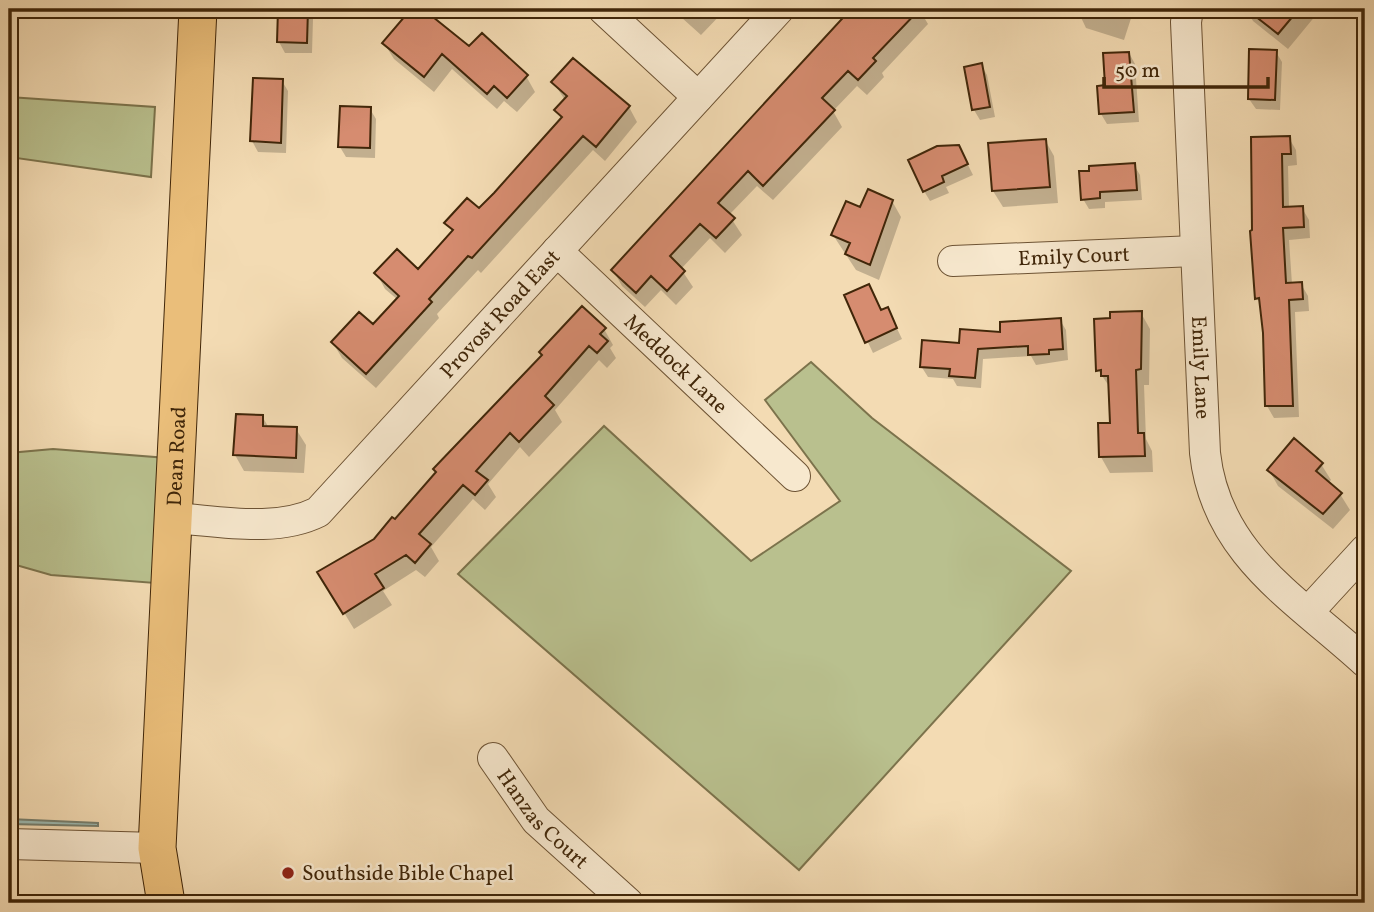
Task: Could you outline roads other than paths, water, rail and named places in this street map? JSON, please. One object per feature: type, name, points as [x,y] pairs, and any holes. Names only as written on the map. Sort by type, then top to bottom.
[{"type":"main road","name":"Dean Road","points":[[166,903],[157,848],[198,9]]},
{"type":"street","points":[[603,9],[698,97]]},
{"type":"street","name":"Provost Road East","points":[[174,518],[282,524],[301,521],[318,512],[779,9]]},
{"type":"street","name":"Emily Lane","points":[[1188,9],[1186,22],[1195,251],[1205,453],[1212,495],[1228,529],[1251,560],[1365,662]]},
{"type":"street","name":"Meddock Lane","points":[[557,251],[795,476]]},
{"type":"street","name":"Emily Court","points":[[953,261],[1195,251]]},
{"type":"street","points":[[1309,611],[1365,550]]},
{"type":"street","name":"Hanzas Court","points":[[493,758],[536,820],[628,903]]},
{"type":"street","points":[[9,844],[157,848]]},
{"type":"water","points":[[9,819],[98,823],[98,826],[9,824]]},
{"type":"place","name":"Southside Bible Chapel","points":[[288,873]]}]
